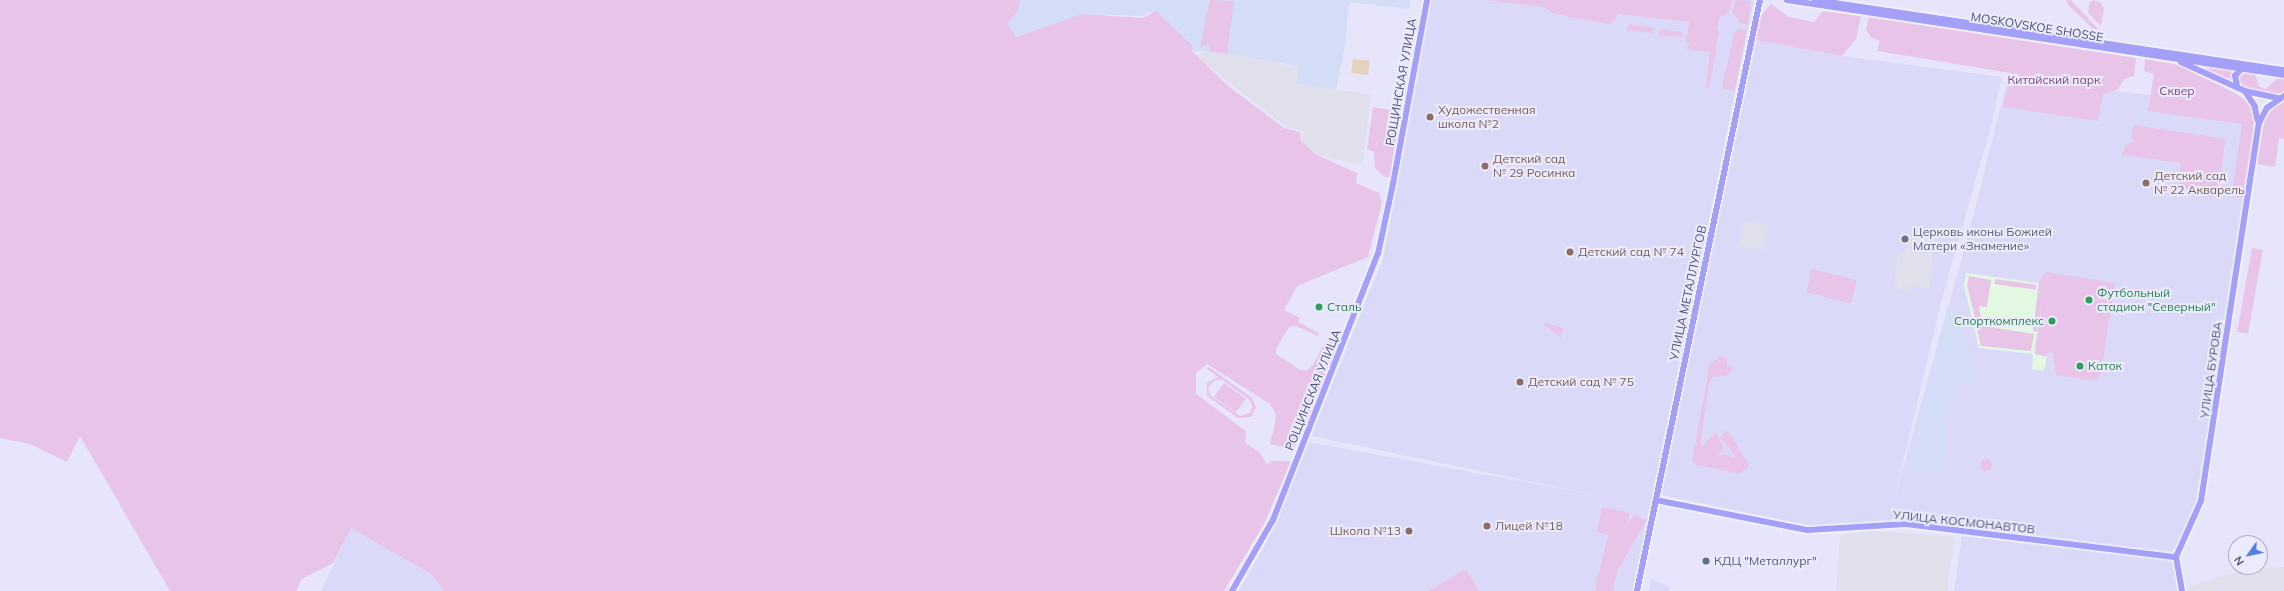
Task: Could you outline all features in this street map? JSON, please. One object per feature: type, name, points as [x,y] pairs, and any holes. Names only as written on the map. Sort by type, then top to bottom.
[{"type":"main road","name":"РОЩИНСКАЯ УЛИЦА","points":[[1232,591],[1273,520],[1378,254],[1394,184],[1426,0]]},
{"type":"main road","name":"УЛИЦА МЕТАЛЛУРГОВ","points":[[1637,591],[1760,0]]},
{"type":"main road","name":"MOSKOVSKOE SHOSSE","points":[[1787,0],[2173,58],[2284,70]]},
{"type":"main road","name":"MOSKOVSKOE SHOSSE","points":[[1815,0],[2244,66],[2284,75]]},
{"type":"main road","points":[[2173,58],[2237,86],[2245,91],[2281,97]]},
{"type":"main road","points":[[2237,86],[2235,76],[2244,66]]},
{"type":"main road","points":[[2245,91],[2255,106],[2259,123]]},
{"type":"main road","points":[[2259,123],[2267,108],[2281,97]]},
{"type":"main road","name":"УЛИЦА БУРОВА","points":[[2176,557],[2201,501],[2259,123]]},
{"type":"main road","name":"УЛИЦА КОСМОНАВТОВ","points":[[1656,500],[1808,530],[1906,524],[2176,557]]},
{"type":"main road","points":[[2176,557],[2182,591]]},
{"type":"shaded area","points":[[1021,0],[1411,0],[1409,9],[1349,2],[1345,46],[1336,90],[1297,84],[1298,66],[1227,54],[1199,51],[1198,53],[1151,12],[1143,16],[1082,14],[1016,37],[1006,23],[1016,14]]},
{"type":"shaded area","points":[[1430,0],[1754,0],[1633,591],[1239,591],[1267,541],[1309,442],[1610,498],[1311,436],[1383,259]]},
{"type":"shaded area","points":[[1756,40],[1842,56],[2002,77],[1992,122],[1942,299],[1893,504],[1971,225],[2008,78],[2250,107],[2253,110],[2254,132],[2199,497],[2177,548],[2169,553],[1900,521],[1811,526],[1662,495],[1660,491]]},
{"type":"shaded area","points":[[1201,52],[1227,54],[1299,67],[1297,84],[1371,95],[1362,165],[1317,155],[1301,141],[1303,131],[1285,126],[1199,59]]},
{"type":"shaded area","points":[[1353,59],[1370,61],[1368,75],[1351,73]]},
{"type":"shaded area","points":[[1744,221],[1769,226],[1764,250],[1739,246]]},
{"type":"shaded area","points":[[1912,227],[1935,233],[1929,290],[1910,285],[1908,292],[1897,289],[1898,285],[1894,284],[1898,252],[1904,254]]},
{"type":"shaded area","points":[[1966,273],[2044,284],[2034,354],[2047,357],[2044,371],[2032,369],[2033,354],[1979,348],[1964,285]]},
{"type":"shaded area","points":[[1947,309],[1958,312],[1979,384],[1955,383],[1945,432],[1948,448],[1942,474],[1910,466]]},
{"type":"shaded area","points":[[351,528],[431,574],[444,591],[321,591]]},
{"type":"shaded area","points":[[1869,531],[1950,536],[1954,541],[1947,591],[1836,591],[1840,535]]},
{"type":"shaded area","points":[[1962,536],[2172,560],[2178,591],[1954,591]]},
{"type":"shaded area","points":[[2268,567],[2284,567],[2284,591],[2189,591],[2188,587],[2228,575],[2268,575]]},
{"type":"shaded area","points":[[1651,579],[1670,587],[1669,591],[1649,591]]},
{"type":"green space","points":[[0,0],[1021,0],[1016,14],[1007,23],[1016,37],[1082,14],[1143,18],[1156,11],[1192,45],[1193,52],[1228,86],[1284,128],[1300,132],[1301,141],[1317,155],[1357,173],[1356,183],[1379,193],[1382,202],[1368,257],[1297,286],[1284,310],[1300,318],[1298,322],[1319,333],[1318,336],[1296,326],[1289,327],[1276,349],[1276,354],[1300,370],[1307,370],[1313,365],[1328,337],[1339,343],[1306,429],[1292,449],[1270,444],[1276,419],[1275,412],[1270,404],[1207,364],[1196,373],[1196,394],[1246,431],[1245,443],[1259,452],[1267,464],[1272,461],[1291,461],[1266,520],[1224,591],[444,591],[431,574],[351,528],[333,563],[302,579],[296,591],[170,591],[80,436],[67,462],[30,444],[0,438]]},
{"type":"green space","points":[[1210,0],[1234,1],[1227,54],[1210,52],[1208,44],[1200,47]]},
{"type":"green space","points":[[1486,0],[1732,0],[1729,12],[1719,18],[1717,29],[1719,32],[1709,88],[1706,87],[1710,52],[1686,49],[1690,43],[1686,42],[1689,22],[1619,14],[1610,24],[1554,14],[1545,7]]},
{"type":"green space","points":[[1735,0],[1751,1],[1748,25],[1740,23],[1733,13]]},
{"type":"green space","points":[[2066,0],[2071,0],[2099,30],[2092,28],[2069,6]]},
{"type":"green space","points":[[2093,0],[2101,3],[2104,9],[2101,26],[2088,13],[2089,4]]},
{"type":"green space","points":[[1771,4],[1789,17],[1814,22],[1823,11],[1861,16],[1856,39],[1842,56],[1756,40],[1761,15]]},
{"type":"green space","name":"Китайский парк","points":[[1869,17],[2136,58],[2134,76],[2124,79],[2118,89],[2103,94],[2098,121],[2003,107],[2011,73],[1877,51],[1880,41],[1871,37],[1866,30]]},
{"type":"green space","points":[[1629,24],[1653,28],[1653,36],[1652,33],[1629,31],[1628,34],[1627,31]]},
{"type":"green space","points":[[1661,29],[1682,32],[1683,40],[1682,37],[1661,35],[1660,38],[1658,36]]},
{"type":"green space","points":[[1739,29],[1747,30],[1734,91],[1722,88],[1734,33]]},
{"type":"green space","name":"Сквер","points":[[2145,59],[2179,65],[2235,93],[2249,103],[2255,120],[2243,198],[2232,196],[2242,124],[2148,111],[2154,74],[2144,71]]},
{"type":"green space","points":[[2189,63],[2236,69],[2232,81]]},
{"type":"green space","points":[[2243,72],[2255,73],[2259,87],[2266,89],[2279,77],[2284,78],[2284,94],[2275,95],[2245,89],[2238,81],[2239,74]]},
{"type":"green space","points":[[2284,102],[2284,139],[2279,138],[2275,167],[2257,164],[2264,121],[2273,107]]},
{"type":"green space","points":[[1373,107],[1400,112],[1390,177],[1385,177],[1375,168],[1374,152],[1367,149]]},
{"type":"green space","points":[[2134,125],[2226,139],[2217,193],[2212,197],[2191,193],[2191,190],[2178,188],[2181,163],[2121,155],[2126,145],[2134,142],[2131,138]]},
{"type":"green space","points":[[2252,248],[2263,250],[2248,334],[2237,332]]},
{"type":"green space","points":[[1812,269],[1857,280],[1851,303],[1806,292]]},
{"type":"green space","points":[[2046,272],[2115,283],[2101,372],[2096,381],[2056,375],[2053,353],[2048,352],[2047,356],[2035,354],[2044,291],[2037,332],[2033,331],[2039,282]]},
{"type":"green space","points":[[1969,276],[1991,280],[1987,307],[1979,306],[1981,319],[1976,322],[1967,285]]},
{"type":"green space","points":[[1995,279],[2037,285],[2036,290],[1994,284]]},
{"type":"green space","points":[[1541,322],[1563,328],[1561,338]]},
{"type":"green space","points":[[1976,325],[2034,334],[2031,351],[1981,346]]},
{"type":"green space","points":[[1720,356],[1727,359],[1727,365],[1732,367],[1732,371],[1724,376],[1713,377],[1709,383],[1700,449],[1716,432],[1724,448],[1716,456],[1725,454],[1734,458],[1735,455],[1720,437],[1727,430],[1749,464],[1748,468],[1738,474],[1695,464],[1692,461],[1710,364]]},
{"type":"green space","points":[[1209,367],[1252,398],[1256,407],[1251,417],[1238,418],[1207,396],[1207,383],[1218,377],[1207,369]],"holes":[[[1215,380],[1222,380],[1250,400],[1252,407],[1250,413],[1240,416],[1211,396],[1208,388]]]},
{"type":"green space","points":[[1224,383],[1246,399],[1236,413],[1214,397]]},
{"type":"green space","points":[[1984,459],[1988,459],[1992,465],[1988,471],[1984,471],[1980,467],[1980,463]]},
{"type":"green space","points":[[1602,507],[1630,513],[1613,591],[1595,591],[1608,535],[1597,532]]},
{"type":"green space","points":[[1634,514],[1646,521],[1607,589],[1594,582]]},
{"type":"green space","points":[[1466,569],[1479,591],[1428,591]]},
{"type":"place","name":"Художественная школа №2","points":[[1430,117]]},
{"type":"place","name":"Детский сад № 29 Росинка","points":[[1485,166]]},
{"type":"place","name":"Детский сад № 22 Акварель","points":[[2146,183]]},
{"type":"place","name":"Церковь иконы Божией Матери «Знамение»","points":[[1905,239]]},
{"type":"place","name":"Детский сад № 74","points":[[1570,252]]},
{"type":"place","name":"Футбольный стадион \"Северный\"","points":[[2089,300]]},
{"type":"place","name":"Сталь","points":[[1319,307]]},
{"type":"place","name":"Спорткомплекс","points":[[2052,321]]},
{"type":"place","name":"Каток","points":[[2080,366]]},
{"type":"place","name":"Детский сад № 75","points":[[1520,382]]},
{"type":"place","name":"Лицей №18","points":[[1487,526]]},
{"type":"place","name":"Школа №13","points":[[1409,531]]},
{"type":"place","name":"КДЦ \"Металлург\"","points":[[1706,561]]}]
